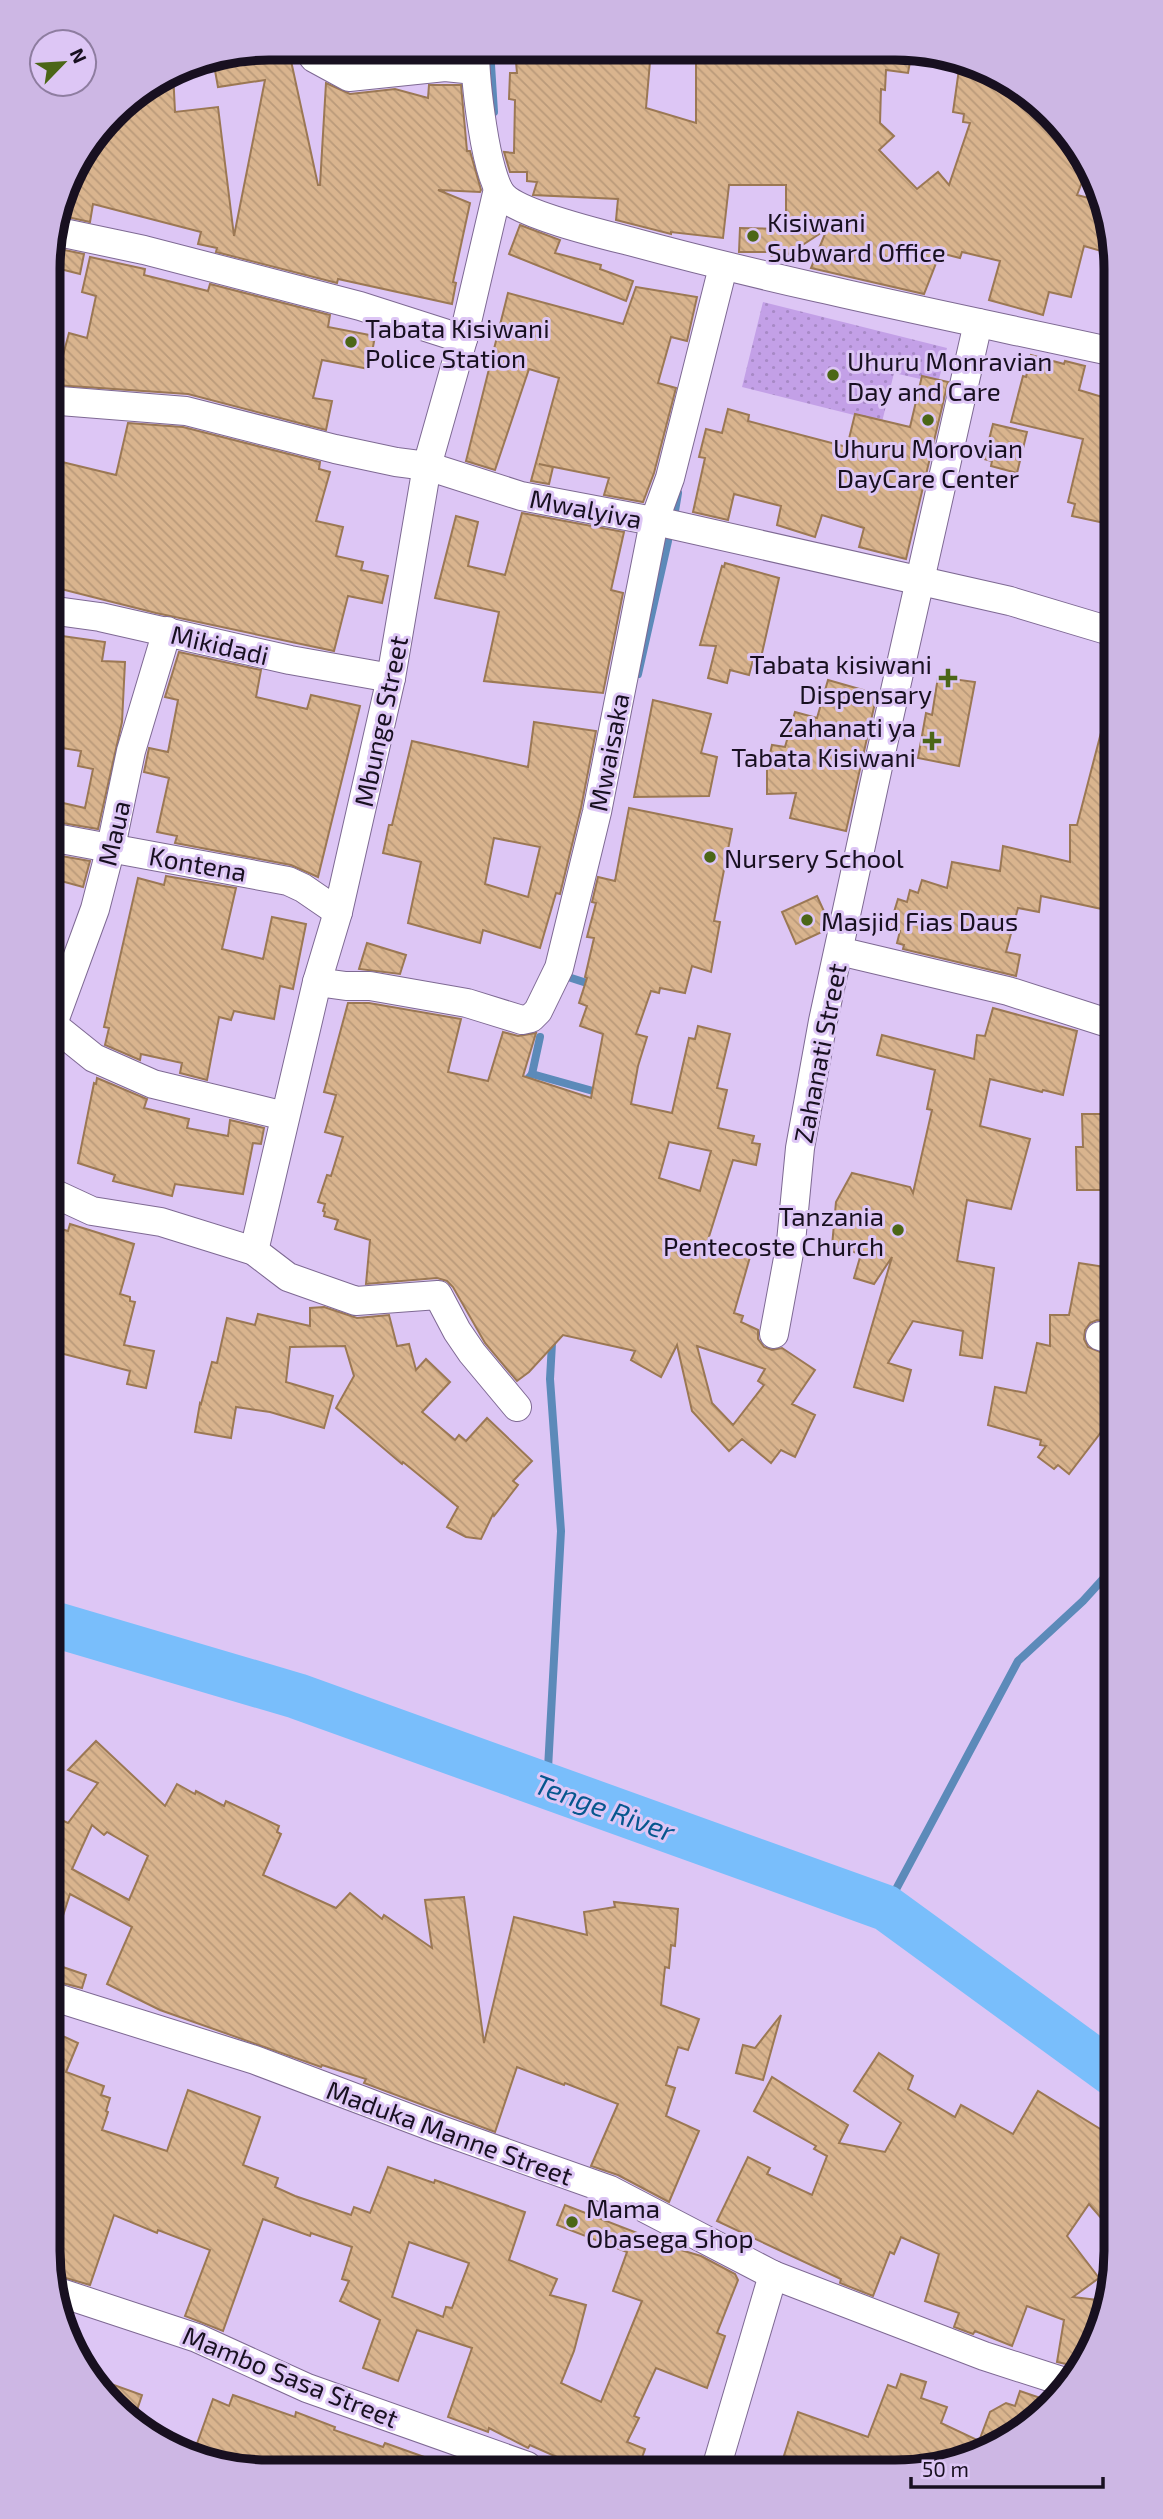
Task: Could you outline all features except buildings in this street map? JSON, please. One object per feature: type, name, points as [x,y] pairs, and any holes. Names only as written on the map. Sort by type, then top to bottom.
[{"type":"street","points":[[318,60],[349,77],[445,67],[471,60]]},
{"type":"street","points":[[475,60],[483,125],[498,189],[515,205],[584,229],[723,267],[1104,350]]},
{"type":"street","name":"Mbunge Street","points":[[254,1251],[317,982],[338,912],[391,678],[427,466],[463,339],[498,189]]},
{"type":"street","points":[[63,233],[144,250],[360,306],[463,339]]},
{"type":"street","name":"Mwaisaka","points":[[317,982],[370,986],[467,1003],[522,1020],[531,1018],[538,1011],[559,968],[597,812],[654,522],[670,478],[723,267]]},
{"type":"street","name":"Zahanati Street","points":[[774,1334],[791,1242],[800,1148],[823,1021],[978,323]]},
{"type":"street","name":"Mwalyiva","points":[[60,401],[186,411],[396,463],[427,466],[521,496],[654,522],[1010,601],[1104,629]]},
{"type":"street","name":"Mikidadi","points":[[60,612],[100,617],[290,660],[391,678]]},
{"type":"street","name":"Maua","points":[[60,1007],[95,909],[131,751],[167,631]]},
{"type":"street","name":"Kontena","points":[[60,839],[288,881],[338,912]]},
{"type":"street","points":[[839,951],[870,956],[1008,991],[1104,1022]]},
{"type":"street","points":[[60,1035],[94,1058],[153,1084],[285,1116]]},
{"type":"street","points":[[60,1196],[92,1211],[160,1222],[254,1251],[288,1277],[356,1301],[434,1293],[472,1353],[517,1406]]},
{"type":"street","name":"Maduka Manne Street","points":[[60,1999],[255,2060],[610,2190],[773,2275],[984,2356],[1058,2380]]},
{"type":"street","points":[[719,2460],[773,2275]]},
{"type":"street","name":"Mambo Sasa Street","points":[[65,2294],[197,2338],[307,2388],[510,2460]]},
{"type":"shaded area","points":[[763,302],[947,348],[938,383],[894,373],[882,422],[742,387]]},
{"type":"waterway","points":[[491,60],[494,112]]},
{"type":"waterway","points":[[674,517],[678,493]]},
{"type":"waterway","points":[[638,674],[668,541]]},
{"type":"waterway","points":[[562,975],[596,986]]},
{"type":"waterway","points":[[522,1086],[532,1074],[540,1037]]},
{"type":"waterway","points":[[532,1074],[593,1091]]},
{"type":"waterway","points":[[547,1339],[552,1343],[550,1379],[561,1531],[547,1787]]},
{"type":"waterway","points":[[886,1908],[1018,1661],[1103,1579]]},
{"type":"waterway","name":"Tenge River","points":[[60,1626],[297,1696],[886,1908],[1103,2066]]},
{"type":"place","name":"Kisiwani Subward Office","points":[[753,236]]},
{"type":"place","name":"Tabata Kisiwani Police Station","points":[[351,342]]},
{"type":"place","name":"Uhuru Monravian Day and Care","points":[[833,375]]},
{"type":"place","name":"Uhuru Morovian DayCare Center","points":[[928,420]]},
{"type":"place","name":"Tabata kisiwani Dispensary","points":[[948,678]]},
{"type":"place","name":"Zahanati ya Tabata Kisiwani","points":[[932,741]]},
{"type":"place","name":"Nursery School","points":[[710,857]]},
{"type":"place","name":"Masjid Fias Daus","points":[[807,920]]},
{"type":"place","name":"Tanzania Pentecoste Church","points":[[898,1230]]},
{"type":"place","name":"Mama Obasega Shop","points":[[572,2222]]}]
